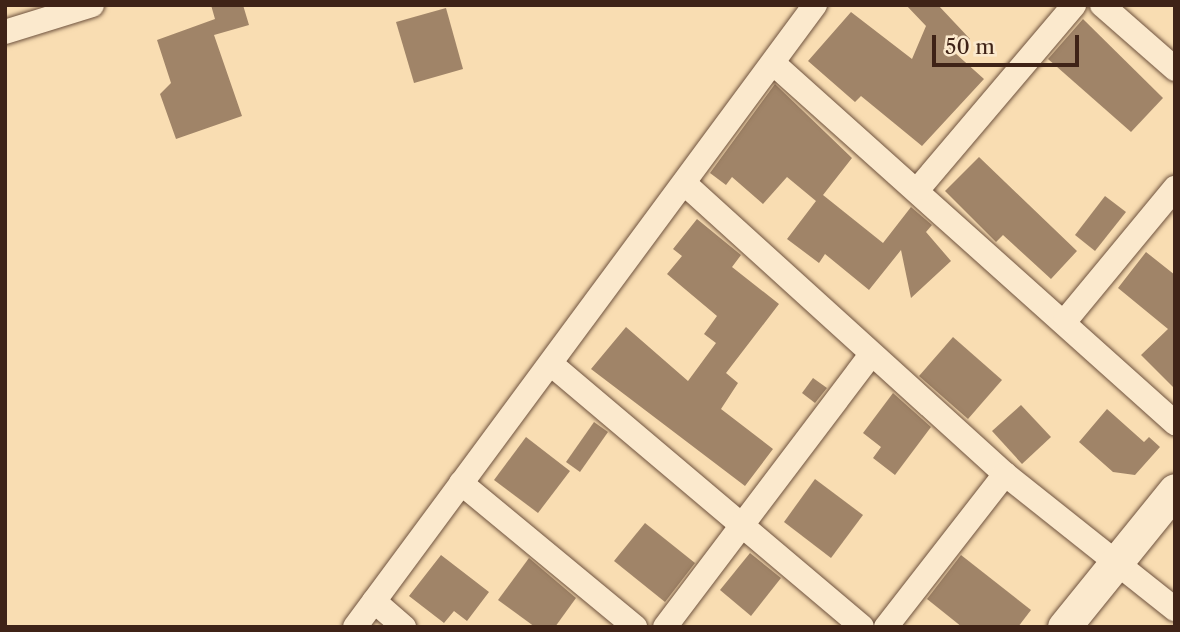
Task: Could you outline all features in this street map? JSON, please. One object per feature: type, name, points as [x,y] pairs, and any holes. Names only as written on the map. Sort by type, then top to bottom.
[{"type":"main road","points":[[1064,627],[1175,490]]},
{"type":"street","points":[[5,32],[92,5]]},
{"type":"street","points":[[355,627],[815,5]]},
{"type":"street","points":[[919,188],[1073,5]]},
{"type":"street","points":[[1101,5],[1175,69]]},
{"type":"street","points":[[773,63],[919,188],[1175,423]]},
{"type":"street","points":[[684,183],[1005,474],[1175,609]]},
{"type":"street","points":[[1065,321],[1175,188]]},
{"type":"street","points":[[665,627],[871,355]]},
{"type":"street","points":[[551,364],[862,627]]},
{"type":"street","points":[[886,627],[1005,474]]},
{"type":"street","points":[[461,483],[635,627]]},
{"type":"street","points":[[374,601],[404,627]]},
{"type":"building","points":[[211,5],[243,5],[249,25],[214,35],[242,116],[176,139],[160,94],[171,83],[157,40],[215,19]]},
{"type":"building","points":[[906,5],[938,5],[970,39],[955,53],[984,79],[922,146],[861,96],[855,102],[808,61],[851,12],[912,59],[926,26]]},
{"type":"building","points":[[446,8],[463,69],[414,83],[396,22]]},
{"type":"building","points":[[1083,19],[1163,98],[1131,132],[1048,59]]},
{"type":"building","points":[[775,84],[852,158],[823,195],[883,243],[911,207],[932,225],[926,232],[951,261],[911,298],[901,250],[869,290],[825,254],[819,263],[787,239],[816,201],[787,177],[763,204],[732,177],[726,185],[710,173]]},
{"type":"building","points":[[979,157],[1077,251],[1051,279],[1003,235],[996,242],[945,191]]},
{"type":"building","points":[[1105,196],[1126,212],[1095,251],[1075,235]]},
{"type":"building","points":[[697,219],[741,255],[732,267],[779,304],[726,373],[738,383],[721,409],[773,449],[745,486],[591,369],[626,327],[688,381],[716,343],[704,334],[717,316],[667,274],[682,256],[673,249]]},
{"type":"building","points":[[1146,252],[1175,275],[1175,389],[1141,355],[1168,329],[1118,288]]},
{"type":"building","points":[[953,337],[1002,380],[968,419],[919,376]]},
{"type":"building","points":[[813,378],[827,388],[815,403],[802,393]]},
{"type":"building","points":[[893,393],[931,427],[895,475],[873,458],[881,447],[863,433]]},
{"type":"building","points":[[1021,405],[1051,437],[1022,464],[992,431]]},
{"type":"building","points":[[1107,409],[1144,442],[1149,437],[1160,447],[1135,475],[1113,472],[1079,442]]},
{"type":"building","points":[[594,422],[608,432],[580,472],[566,462]]},
{"type":"building","points":[[526,437],[570,471],[538,513],[494,480]]},
{"type":"building","points":[[815,479],[863,515],[831,558],[784,522]]},
{"type":"building","points":[[645,523],[695,563],[665,602],[614,561]]},
{"type":"building","points":[[750,553],[781,578],[751,616],[720,590]]},
{"type":"building","points":[[441,555],[489,592],[467,621],[454,611],[444,623],[409,596]]},
{"type":"building","points":[[961,555],[1031,610],[1018,627],[962,627],[927,599]]},
{"type":"building","points":[[529,558],[576,598],[555,627],[535,627],[498,600]]}]
